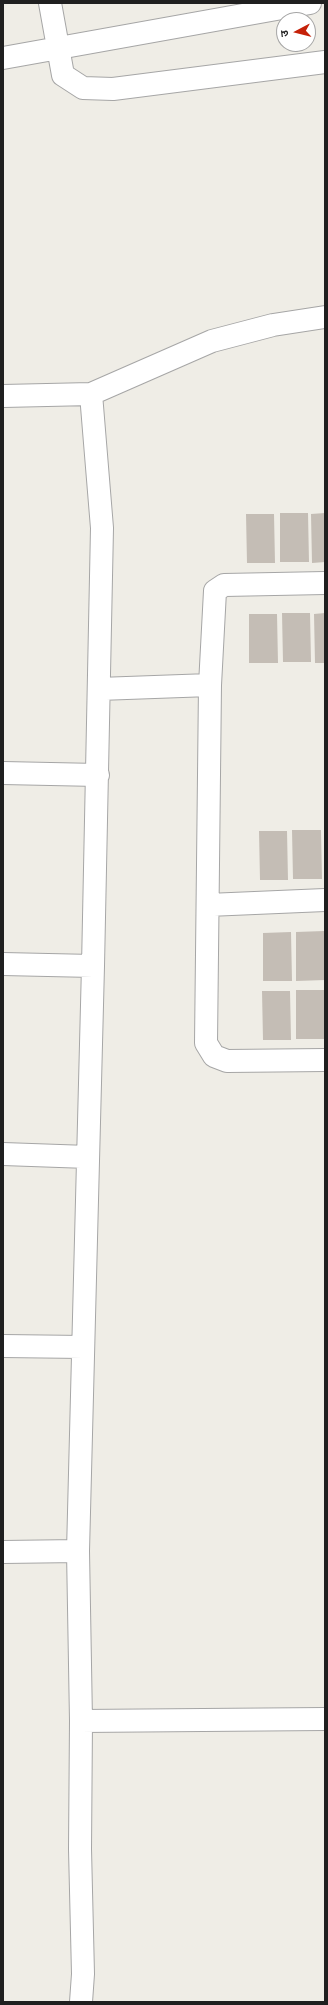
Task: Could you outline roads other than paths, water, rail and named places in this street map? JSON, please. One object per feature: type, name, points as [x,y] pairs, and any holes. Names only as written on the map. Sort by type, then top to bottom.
[{"type":"street","points":[[50,3],[63,75],[83,88],[113,90],[325,62]]},
{"type":"street","points":[[3,58],[310,3]]},
{"type":"street","points":[[3,396],[91,394],[212,341],[273,325],[325,317]]},
{"type":"street","points":[[80,2002],[83,1974],[80,1849],[81,1721],[78,1551],[98,775],[102,528],[91,394]]},
{"type":"street","points":[[325,583],[224,585],[215,591],[210,685],[206,1043],[214,1056],[227,1061],[325,1060]]},
{"type":"street","points":[[99,689],[210,685]]},
{"type":"street","points":[[3,773],[98,775]]},
{"type":"street","points":[[208,905],[325,900]]},
{"type":"street","points":[[3,964],[93,966]]},
{"type":"street","points":[[3,1154],[88,1157]]},
{"type":"street","points":[[3,1346],[83,1347]]},
{"type":"street","points":[[3,1552],[78,1551]]},
{"type":"street","points":[[81,1721],[325,1719]]}]
